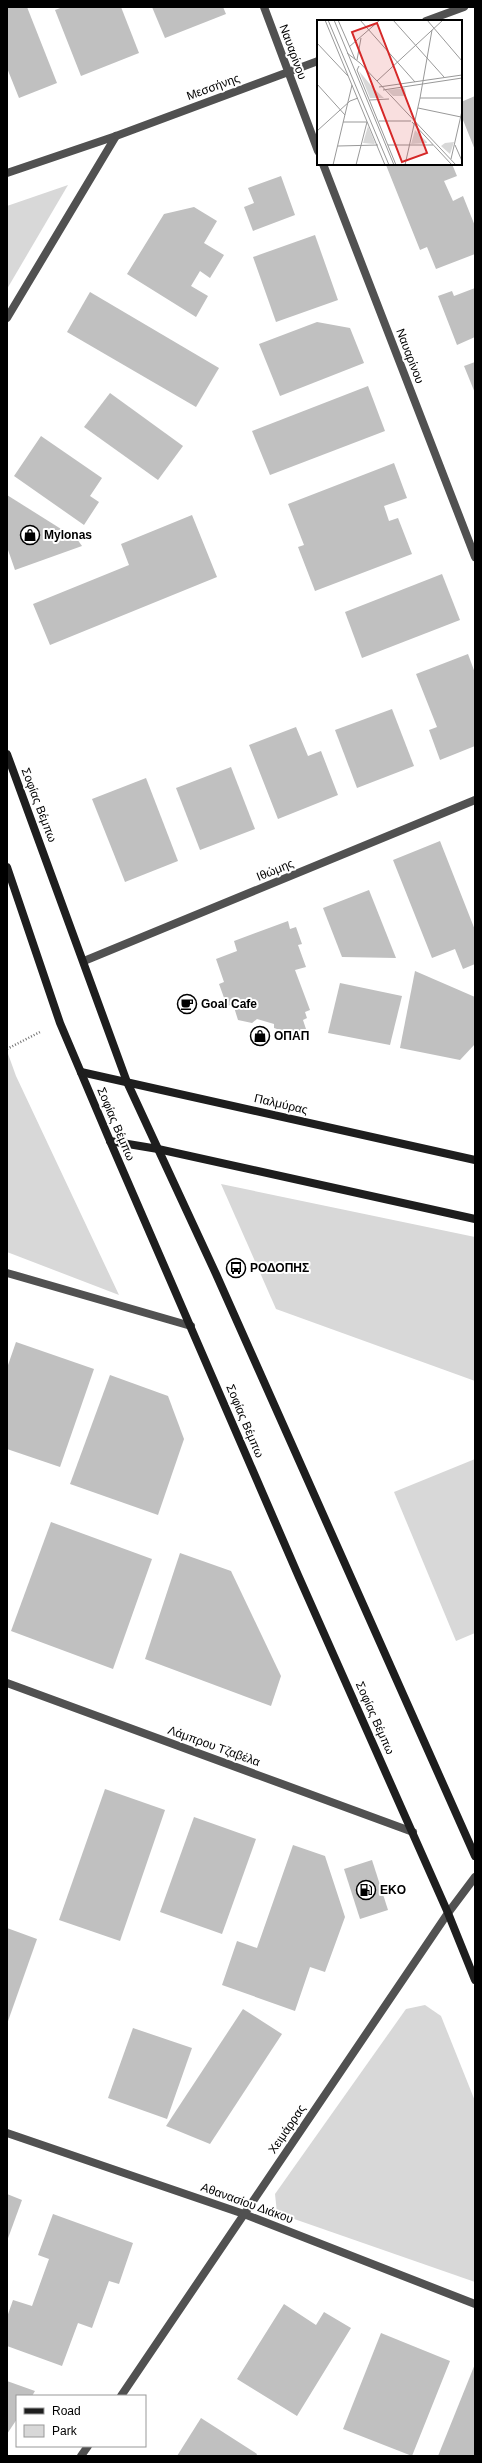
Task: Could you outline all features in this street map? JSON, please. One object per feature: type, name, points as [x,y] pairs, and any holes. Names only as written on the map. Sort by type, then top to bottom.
[{"type":"main road","name":"Σοφίας Βέμπω","points":[[7,754],[127,1082],[216,1274],[475,1856]]},
{"type":"main road","name":"Σοφίας Βέμπω","points":[[7,867],[60,1023],[298,1575],[413,1832],[475,1980]]},
{"type":"main road","name":"Παλμύρας","points":[[81,1072],[475,1160]]},
{"type":"main road","points":[[110,1141],[158,1149],[475,1219]]},
{"type":"street","name":"Ναυαρίνου","points":[[264,7],[317,148]]},
{"type":"street","points":[[429,20],[464,7]]},
{"type":"street","name":"Μεσσήνης","points":[[7,173],[116,136],[317,61]]},
{"type":"street","points":[[7,318],[116,136]]},
{"type":"street","name":"Ναυαρίνου","points":[[323,165],[475,557]]},
{"type":"street","name":"Ιθώμης","points":[[84,961],[475,800]]},
{"type":"street","points":[[7,1273],[191,1326]]},
{"type":"street","name":"Λάμπρου Τζαβέλα","points":[[7,1683],[413,1832]]},
{"type":"street","name":"Χειμάρρας","points":[[122,2395],[448,1913],[475,1877]]},
{"type":"street","name":"Αθανασίου Διάκου","points":[[7,2133],[244,2214],[475,2304]]},
{"type":"street","points":[[81,2456],[87,2447]]},
{"type":"path","points":[[7,1049],[10,1046],[60,1023]]},
{"type":"green space","points":[[68,185],[7,289],[7,206]]},
{"type":"green space","points":[[7,1051],[16,1076],[119,1295],[7,1252]]},
{"type":"green space","points":[[221,1184],[475,1237],[475,1381],[276,1309]]},
{"type":"green space","points":[[475,1459],[475,1633],[456,1641],[394,1492]]},
{"type":"green space","points":[[425,2005],[441,2016],[475,2101],[475,2282],[277,2213],[275,2194],[406,2009]]},
{"type":"building","points":[[7,7],[27,7],[57,83],[19,98],[7,68]]},
{"type":"building","points":[[63,7],[121,7],[139,53],[81,76],[55,10]]},
{"type":"building","points":[[152,7],[223,7],[226,14],[165,38]]},
{"type":"building","points":[[475,96],[475,150],[462,118],[462,102]]},
{"type":"building","points":[[386,165],[452,165],[457,176],[444,181],[453,201],[463,196],[475,226],[475,254],[436,269],[427,247],[420,250]]},
{"type":"building","points":[[281,176],[295,215],[253,231],[244,207],[254,203],[248,188]]},
{"type":"building","points":[[194,207],[217,221],[204,243],[224,255],[210,278],[200,271],[191,286],[208,296],[196,317],[127,274],[164,214]]},
{"type":"building","points":[[315,235],[338,300],[276,322],[253,257]]},
{"type":"building","points":[[475,288],[475,337],[457,345],[438,296],[452,291],[454,296]]},
{"type":"building","points":[[90,292],[219,368],[196,407],[67,332]]},
{"type":"building","points":[[317,322],[350,328],[364,363],[280,396],[259,344]]},
{"type":"building","points":[[475,362],[475,393],[464,366]]},
{"type":"building","points":[[368,386],[385,431],[270,475],[252,431]]},
{"type":"building","points":[[110,393],[183,446],[158,480],[84,427]]},
{"type":"building","points":[[41,436],[102,478],[90,496],[99,502],[84,525],[14,476]]},
{"type":"building","points":[[394,463],[407,498],[384,506],[389,521],[398,518],[412,554],[315,591],[298,547],[304,545],[288,504]]},
{"type":"building","points":[[7,495],[77,539],[82,546],[15,570],[7,547]]},
{"type":"building","points":[[192,515],[217,577],[50,645],[33,604],[129,565],[121,544]]},
{"type":"building","points":[[442,574],[460,620],[362,658],[345,612]]},
{"type":"building","points":[[468,654],[475,673],[475,746],[440,760],[429,730],[437,727],[416,674]]},
{"type":"building","points":[[392,709],[414,766],[357,788],[335,730]]},
{"type":"building","points":[[296,727],[308,756],[321,751],[338,795],[278,819],[249,745]]},
{"type":"building","points":[[231,767],[255,829],[200,850],[176,788]]},
{"type":"building","points":[[146,778],[178,861],[125,882],[92,799]]},
{"type":"building","points":[[440,841],[475,930],[475,964],[463,969],[455,949],[432,958],[393,860]]},
{"type":"building","points":[[369,890],[396,958],[342,957],[323,908]]},
{"type":"building","points":[[288,921],[290,929],[296,927],[302,944],[298,945],[306,967],[295,970],[310,1010],[305,1012],[307,1018],[303,1020],[306,1029],[292,1034],[274,1028],[274,1024],[257,1019],[252,1023],[238,1020],[233,1004],[227,1006],[219,984],[224,982],[216,959],[237,951],[234,941]]},
{"type":"building","points":[[415,971],[475,997],[475,1044],[460,1060],[400,1048]]},
{"type":"building","points":[[340,983],[402,996],[390,1045],[328,1033]]},
{"type":"building","points":[[16,1342],[94,1369],[60,1467],[7,1449],[7,1368]]},
{"type":"building","points":[[110,1375],[168,1396],[184,1439],[158,1515],[70,1484]]},
{"type":"building","points":[[51,1522],[152,1559],[113,1669],[11,1631]]},
{"type":"building","points":[[180,1553],[231,1571],[281,1676],[271,1706],[145,1659]]},
{"type":"building","points":[[105,1789],[165,1810],[120,1941],[59,1920]]},
{"type":"building","points":[[194,1817],[256,1839],[222,1934],[160,1912]]},
{"type":"building","points":[[293,1845],[325,1856],[345,1917],[325,1972],[310,1967],[295,2011],[222,1985],[237,1941],[257,1948]]},
{"type":"building","name":"EKO","points":[[372,1860],[388,1910],[360,1919],[344,1869]]},
{"type":"building","points":[[7,1928],[37,1939],[7,2024]]},
{"type":"building","points":[[243,2009],[282,2034],[210,2144],[166,2126]]},
{"type":"building","points":[[133,2028],[192,2048],[167,2119],[108,2098]]},
{"type":"building","points":[[7,2194],[22,2200],[7,2241]]},
{"type":"building","points":[[53,2214],[133,2243],[119,2284],[109,2281],[92,2328],[78,2323],[62,2366],[7,2346],[7,2317],[13,2300],[32,2306],[49,2259],[38,2255]]},
{"type":"building","points":[[284,2304],[316,2325],[324,2312],[351,2328],[297,2416],[237,2379]]},
{"type":"building","points":[[381,2333],[450,2361],[412,2456],[343,2429]]},
{"type":"building","points":[[475,2364],[475,2456],[438,2456]]},
{"type":"building","points":[[7,2381],[35,2391],[33,2395],[16,2395],[16,2420],[7,2434]]},
{"type":"building","points":[[201,2418],[257,2454],[256,2456],[177,2456]]},
{"type":"place","name":"Mylonas","points":[[30,535]]},
{"type":"place","name":"Goal Cafe","points":[[187,1004]]},
{"type":"place","name":"ΟΠΑΠ","points":[[260,1036]]},
{"type":"place","name":"ΡΟΔΟΠΗΣ","points":[[236,1268]]},
{"type":"place","name":"EKO","points":[[366,1890]]}]
